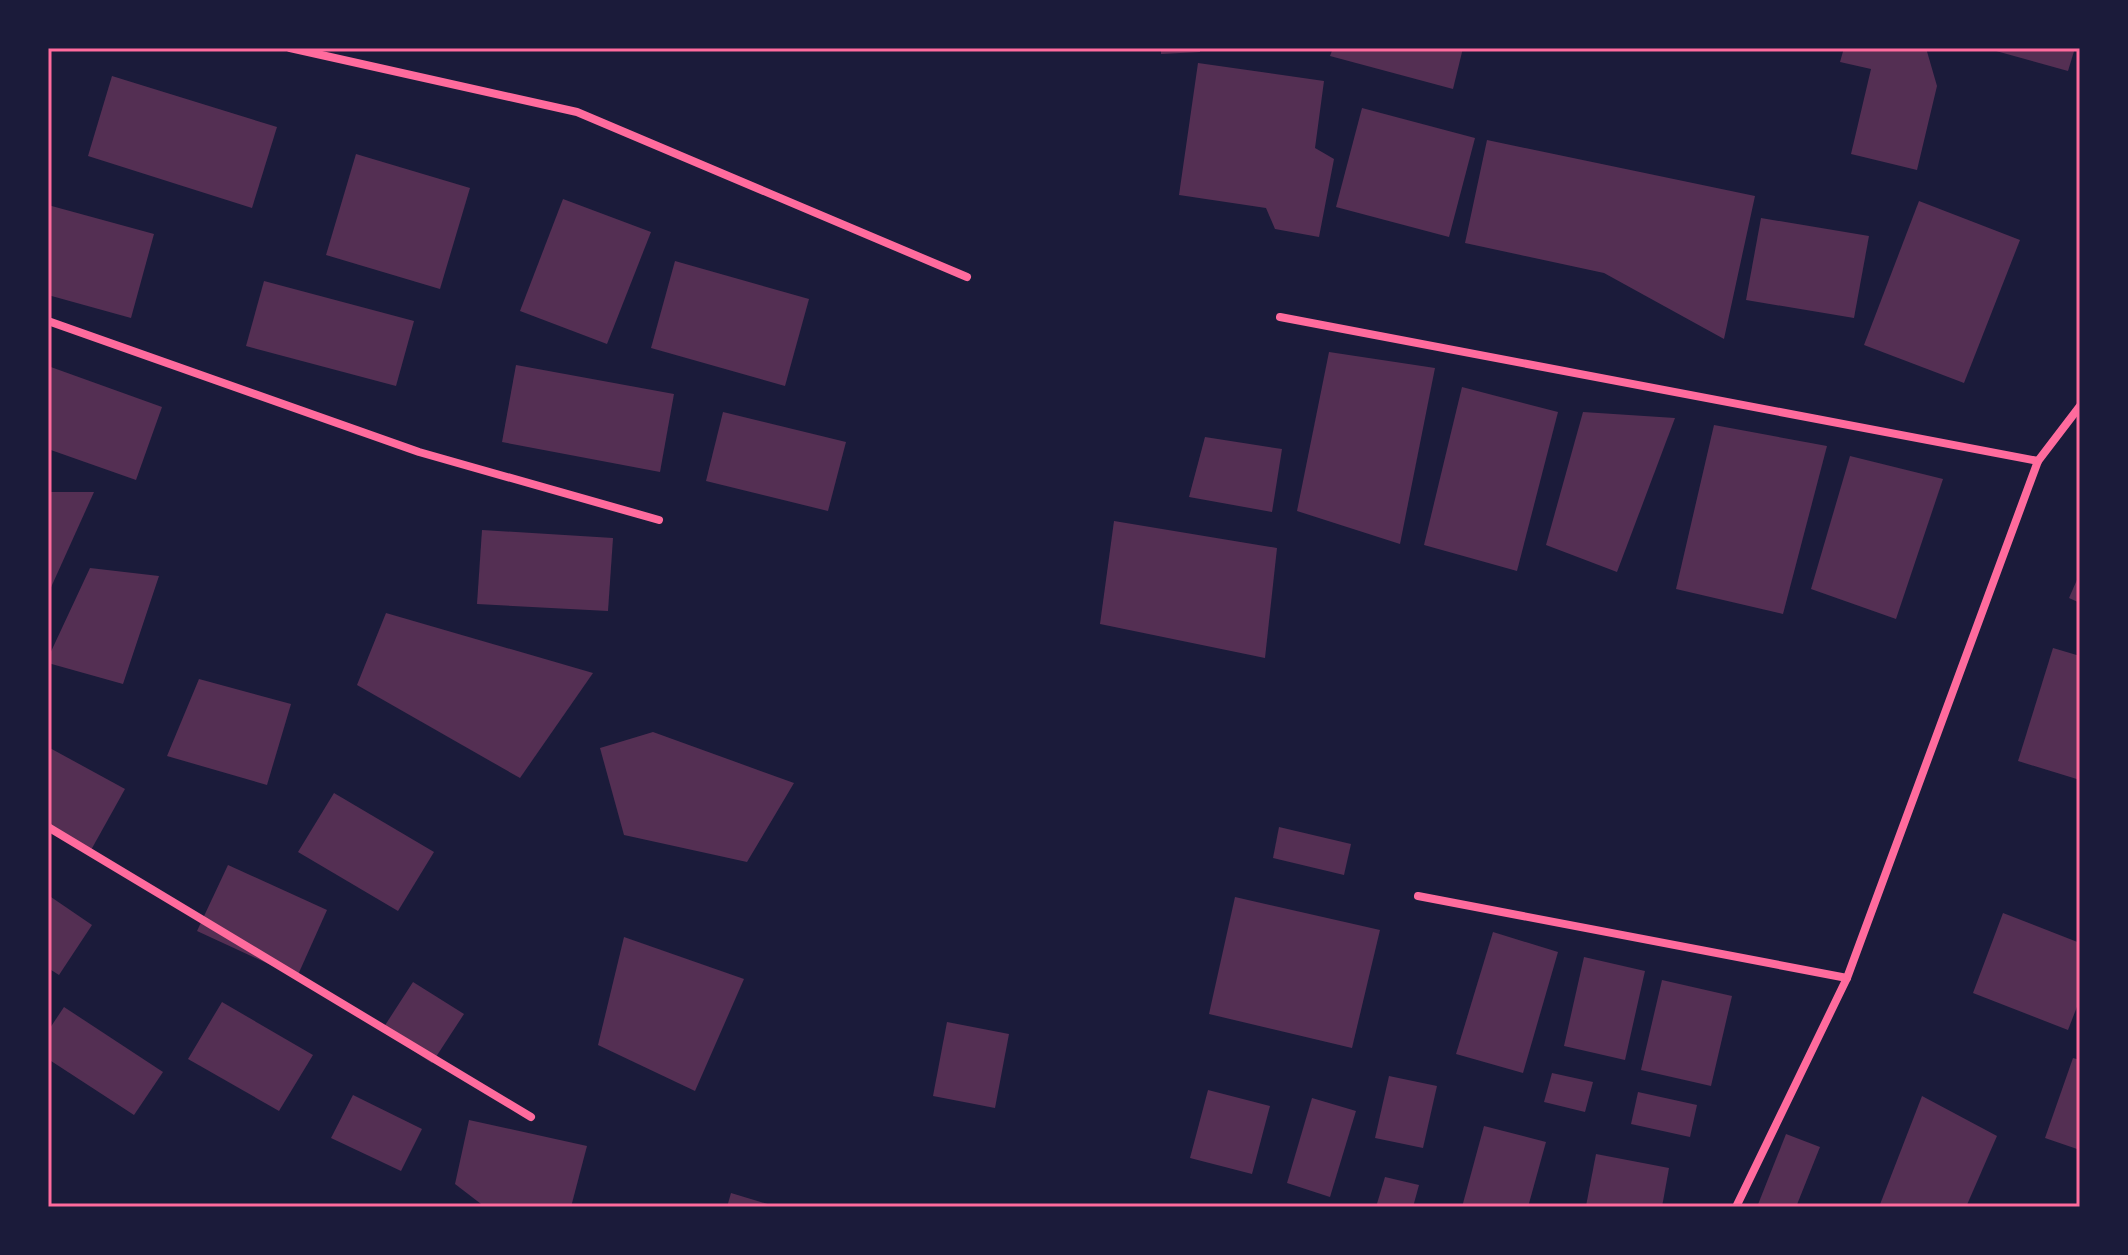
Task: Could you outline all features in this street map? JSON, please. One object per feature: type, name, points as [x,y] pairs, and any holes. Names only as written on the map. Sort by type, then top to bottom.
[{"type":"street","points":[[290,48],[577,112],[967,277]]},
{"type":"street","points":[[1280,317],[2038,461]]},
{"type":"street","points":[[48,321],[419,452],[659,520]]},
{"type":"street","points":[[1736,1207],[1847,978],[2038,461],[2080,406]]},
{"type":"street","points":[[48,827],[531,1117]]},
{"type":"street","points":[[1418,896],[1847,978]]},
{"type":"building","points":[[1161,48],[1200,48],[1200,52],[1161,54]]},
{"type":"building","points":[[1333,48],[1463,48],[1453,89],[1330,56]]},
{"type":"building","points":[[1844,48],[1926,48],[1937,86],[1917,170],[1851,154],[1871,69],[1840,62]]},
{"type":"building","points":[[1997,48],[2075,48],[2068,71],[1996,51]]},
{"type":"building","points":[[1198,63],[1324,81],[1315,148],[1334,159],[1319,237],[1275,229],[1266,208],[1179,195]]},
{"type":"building","points":[[112,76],[277,127],[252,208],[88,156]]},
{"type":"building","points":[[1362,108],[1475,138],[1449,237],[1336,207]]},
{"type":"building","points":[[1487,140],[1755,196],[1724,339],[1604,273],[1465,243]]},
{"type":"building","points":[[356,154],[470,188],[440,289],[326,255]]},
{"type":"building","points":[[563,199],[651,232],[607,344],[520,311]]},
{"type":"building","points":[[1919,201],[2020,240],[1964,383],[1864,345]]},
{"type":"building","points":[[48,205],[154,234],[131,318],[48,295]]},
{"type":"building","points":[[1761,218],[1869,236],[1854,318],[1746,300]]},
{"type":"building","points":[[675,261],[809,299],[785,386],[651,348]]},
{"type":"building","points":[[264,281],[414,321],[396,386],[246,346]]},
{"type":"building","points":[[1329,352],[1435,368],[1400,544],[1297,511]]},
{"type":"building","points":[[516,365],[674,394],[660,472],[502,442]]},
{"type":"building","points":[[48,366],[162,407],[136,480],[48,449]]},
{"type":"building","points":[[1462,387],[1558,412],[1517,571],[1424,545]]},
{"type":"building","points":[[723,412],[846,442],[828,511],[706,481]]},
{"type":"building","points":[[1583,412],[1675,418],[1617,572],[1546,545]]},
{"type":"building","points":[[1714,425],[1827,446],[1783,614],[1676,589]]},
{"type":"building","points":[[1205,437],[1282,449],[1272,512],[1189,497]]},
{"type":"building","points":[[1850,456],[1943,479],[1896,619],[1811,589]]},
{"type":"building","points":[[48,492],[94,492],[48,594]]},
{"type":"building","points":[[1114,521],[1277,548],[1265,658],[1100,624]]},
{"type":"building","points":[[482,530],[613,538],[608,611],[477,604]]},
{"type":"building","points":[[90,568],[159,576],[123,684],[48,663]]},
{"type":"building","points":[[2080,573],[2080,603],[2069,598]]},
{"type":"building","points":[[386,613],[593,673],[520,778],[357,685]]},
{"type":"building","points":[[2053,648],[2080,656],[2080,780],[2018,761]]},
{"type":"building","points":[[199,679],[291,704],[267,785],[167,756]]},
{"type":"building","points":[[653,732],[794,783],[747,862],[624,835],[600,748]]},
{"type":"building","points":[[48,747],[125,789],[91,850],[48,827]]},
{"type":"building","points":[[334,793],[434,852],[398,911],[298,852]]},
{"type":"building","points":[[1279,827],[1351,844],[1344,875],[1273,858]]},
{"type":"building","points":[[228,865],[327,910],[297,977],[197,931]]},
{"type":"building","points":[[48,895],[92,925],[59,975],[48,968]]},
{"type":"building","points":[[1235,897],[1380,930],[1352,1048],[1209,1014]]},
{"type":"building","points":[[2003,913],[2080,943],[2080,999],[2068,1030],[1973,993]]},
{"type":"building","points":[[1493,932],[1558,952],[1523,1073],[1456,1054]]},
{"type":"building","points":[[624,937],[744,979],[695,1091],[598,1045]]},
{"type":"building","points":[[1584,957],[1645,971],[1625,1060],[1564,1046]]},
{"type":"building","points":[[1662,980],[1732,996],[1711,1086],[1641,1070]]},
{"type":"building","points":[[413,982],[464,1014],[432,1063],[382,1030]]},
{"type":"building","points":[[222,1002],[313,1055],[279,1111],[188,1059]]},
{"type":"building","points":[[64,1007],[163,1072],[134,1115],[48,1059],[48,1031]]},
{"type":"building","points":[[947,1022],[1009,1034],[995,1108],[933,1096]]},
{"type":"building","points":[[2073,1058],[2080,1060],[2080,1150],[2045,1138]]},
{"type":"building","points":[[1552,1073],[1593,1082],[1585,1112],[1544,1102]]},
{"type":"building","points":[[1389,1076],[1437,1086],[1423,1148],[1375,1138]]},
{"type":"building","points":[[1208,1090],[1270,1106],[1252,1174],[1190,1158]]},
{"type":"building","points":[[1638,1092],[1697,1105],[1690,1137],[1631,1124]]},
{"type":"building","points":[[353,1095],[422,1129],[401,1171],[331,1138]]},
{"type":"building","points":[[1922,1096],[1997,1136],[1966,1207],[1879,1207]]},
{"type":"building","points":[[1312,1098],[1356,1111],[1330,1197],[1287,1183]]},
{"type":"building","points":[[469,1120],[587,1146],[571,1207],[485,1207],[455,1184]]},
{"type":"building","points":[[1484,1126],[1546,1142],[1528,1207],[1462,1207]]},
{"type":"building","points":[[1786,1134],[1820,1147],[1796,1207],[1757,1207]]},
{"type":"building","points":[[1596,1154],[1669,1168],[1662,1207],[1586,1206]]},
{"type":"building","points":[[1385,1177],[1419,1185],[1413,1207],[1376,1207]]},
{"type":"building","points":[[731,1193],[774,1206],[774,1207],[727,1207]]}]
